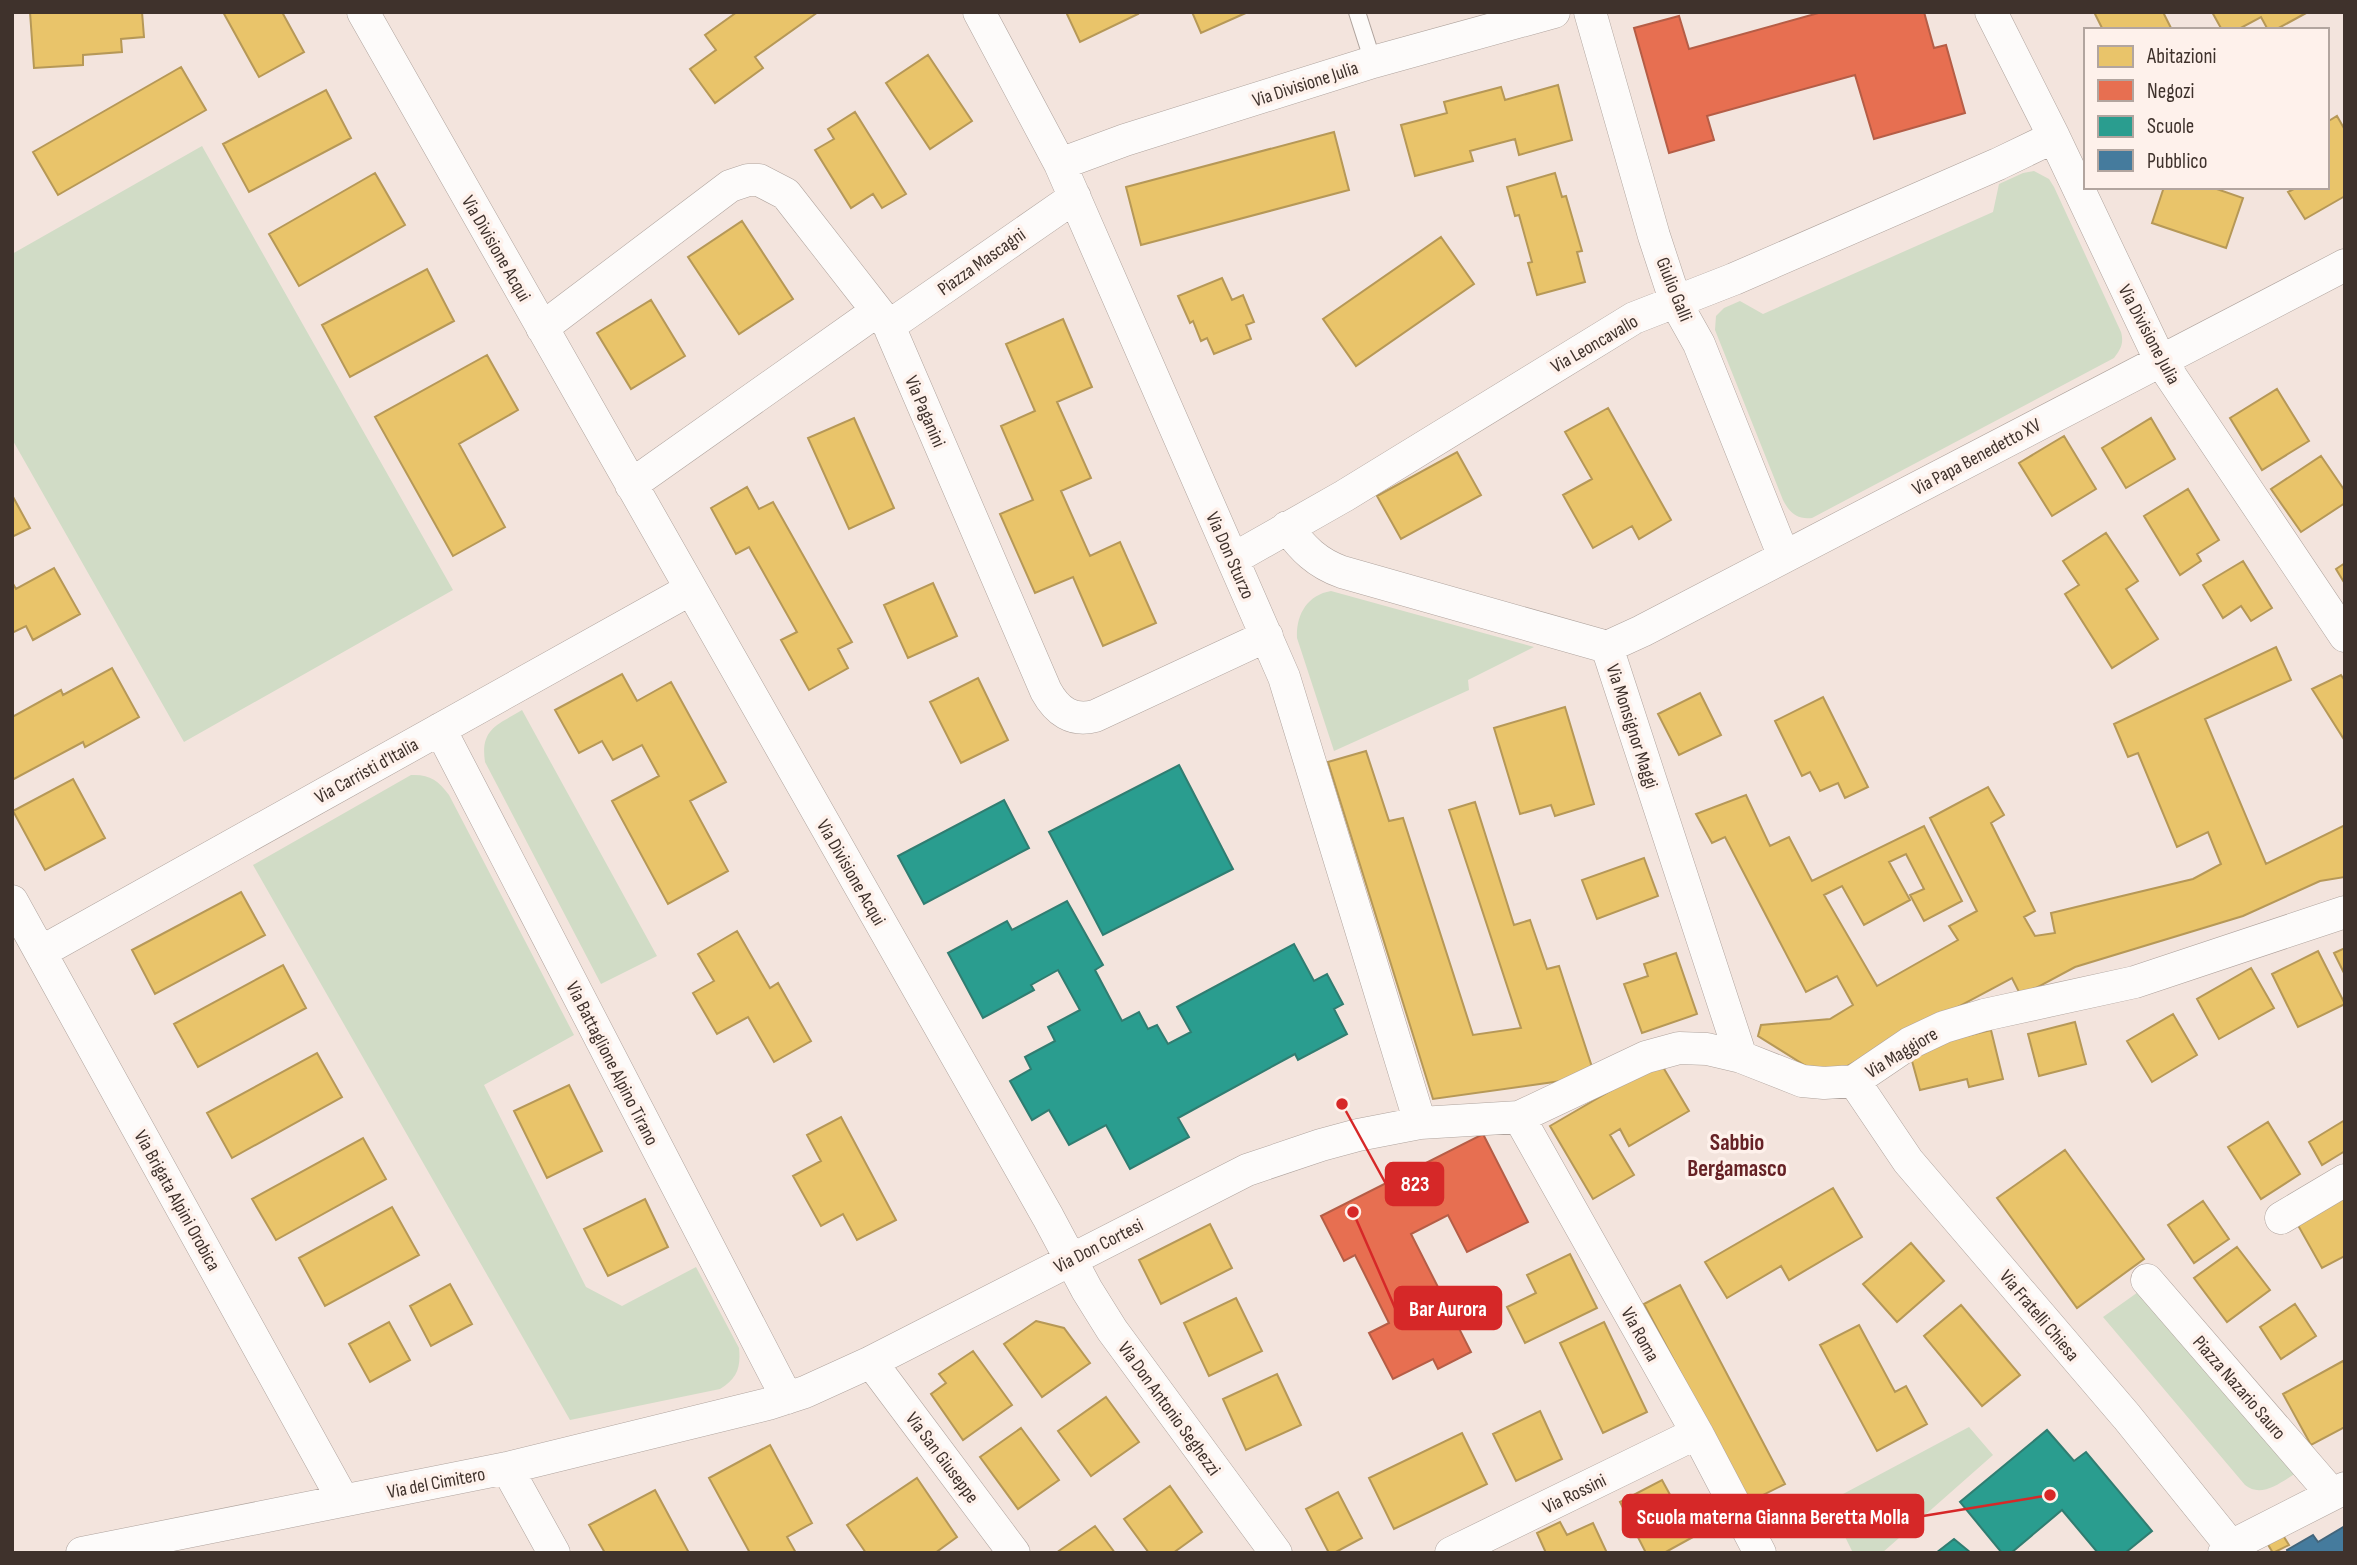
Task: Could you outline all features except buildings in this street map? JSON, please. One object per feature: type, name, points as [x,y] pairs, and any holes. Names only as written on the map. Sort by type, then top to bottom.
[{"type":"street","name":"Via Divisione Acqui","points":[[363,12],[1071,1259]]},
{"type":"street","name":"Via Don Sturzo","points":[[979,12],[1060,164],[1267,636],[1293,702],[1420,1123]]},
{"type":"street","name":"Via Divisione Julia","points":[[1060,164],[1125,140],[1373,62],[1554,12]]},
{"type":"street","name":"Giulio Galli","points":[[1590,12],[1654,236],[1676,303],[1699,344],[1784,557]]},
{"type":"street","name":"Via Divisione Julia","points":[[1991,12],[2160,360],[2345,636]]},
{"type":"street","name":"Via Leoncavallo","points":[[1233,559],[1344,496],[1634,318],[1676,303],[1986,170],[2054,137]]},
{"type":"street","name":"Via Paganini","points":[[542,328],[722,191],[748,180],[768,183],[786,194],[883,318],[1046,691],[1059,709],[1077,718],[1095,716],[1267,636]]},
{"type":"street","name":"Piazza Mascagni","points":[[883,318],[1074,197]]},
{"type":"street","name":"Via Papa Benedetto XV","points":[[1607,647],[2345,265]]},
{"type":"street","points":[[631,485],[883,318]]},
{"type":"street","name":"Via Monsignor Maggi","points":[[1287,527],[1307,554],[1326,566],[1607,647],[1741,1057]]},
{"type":"street","name":"Via Carristi d'Italia","points":[[41,952],[691,589]]},
{"type":"street","name":"Via Battaglione Alpino Tirano","points":[[440,729],[787,1398]]},
{"type":"street","name":"Via Brigata Alpini Orobica","points":[[12,901],[343,1500]]},
{"type":"street","name":"Via Maggiore","points":[[1420,1123],[1518,1117],[1662,1051],[1679,1048],[1697,1048],[1741,1057],[1802,1081],[1824,1083],[1854,1080],[1910,1043],[1944,1027],[1984,1015],[2135,982],[2345,912]]},
{"type":"street","name":"Via Fratelli Chiesa","points":[[1854,1080],[1908,1161],[2127,1417],[2228,1549]]},
{"type":"street","name":"Via Roma","points":[[1518,1117],[1697,1433],[1760,1553]]},
{"type":"street","name":"Via Don Cortesi","points":[[787,1398],[871,1362],[1247,1170],[1349,1138],[1420,1123]]},
{"type":"street","points":[[2281,1218],[2345,1180]]},
{"type":"street","name":"Via Don Antonio Seghezzi","points":[[1071,1259],[1112,1330],[1276,1553]]},
{"type":"street","name":"Piazza Nazario Sauro","points":[[2147,1280],[2339,1491]]},
{"type":"street","name":"Via San Giuseppe","points":[[871,1362],[1014,1553]]},
{"type":"street","name":"Via del Cimitero","points":[[82,1553],[507,1468],[749,1410],[787,1398]]},
{"type":"street","name":"Via Rossini","points":[[1451,1553],[1697,1433]]},
{"type":"street","points":[[507,1468],[554,1553]]},
{"type":"street","points":[[2228,1549],[2339,1491]]},
{"type":"lane","points":[[1357,12],[1373,62]]},
{"type":"green space","points":[[202,146],[453,590],[184,742],[12,439],[12,254]]},
{"type":"green space","points":[[2034,171],[2049,179],[2054,187],[2121,332],[2122,343],[2114,358],[1812,518],[1802,518],[1794,514],[1783,500],[1715,330],[1716,316],[1724,308],[1740,301],[1763,314],[1993,212],[1999,184]]},
{"type":"green space","points":[[1331,591],[1534,647],[1468,680],[1469,690],[1334,751],[1297,638],[1301,614],[1305,607],[1315,597]]},
{"type":"green space","points":[[522,710],[657,956],[601,984],[485,762],[485,742],[492,729]]},
{"type":"green space","points":[[411,775],[433,779],[449,795],[574,1035],[484,1085],[586,1287],[622,1306],[696,1267],[739,1348],[737,1372],[720,1389],[570,1420],[253,865]]},
{"type":"green space","points":[[2141,1290],[2298,1472],[2265,1489],[2252,1489],[2245,1485],[2103,1317]]},
{"type":"green space","points":[[1969,1427],[1993,1455],[1882,1553],[1853,1553],[1828,1502]]},
{"type":"place","name":"823","points":[[1342,1104]]},
{"type":"place","name":"Bar Aurora","points":[[1353,1212]]},
{"type":"place","name":"Scuola materna Gianna Beretta Molla","points":[[2050,1495]]},
{"type":"district","name":"Sabbio Bergamasco","points":[[1737,1155]]}]
